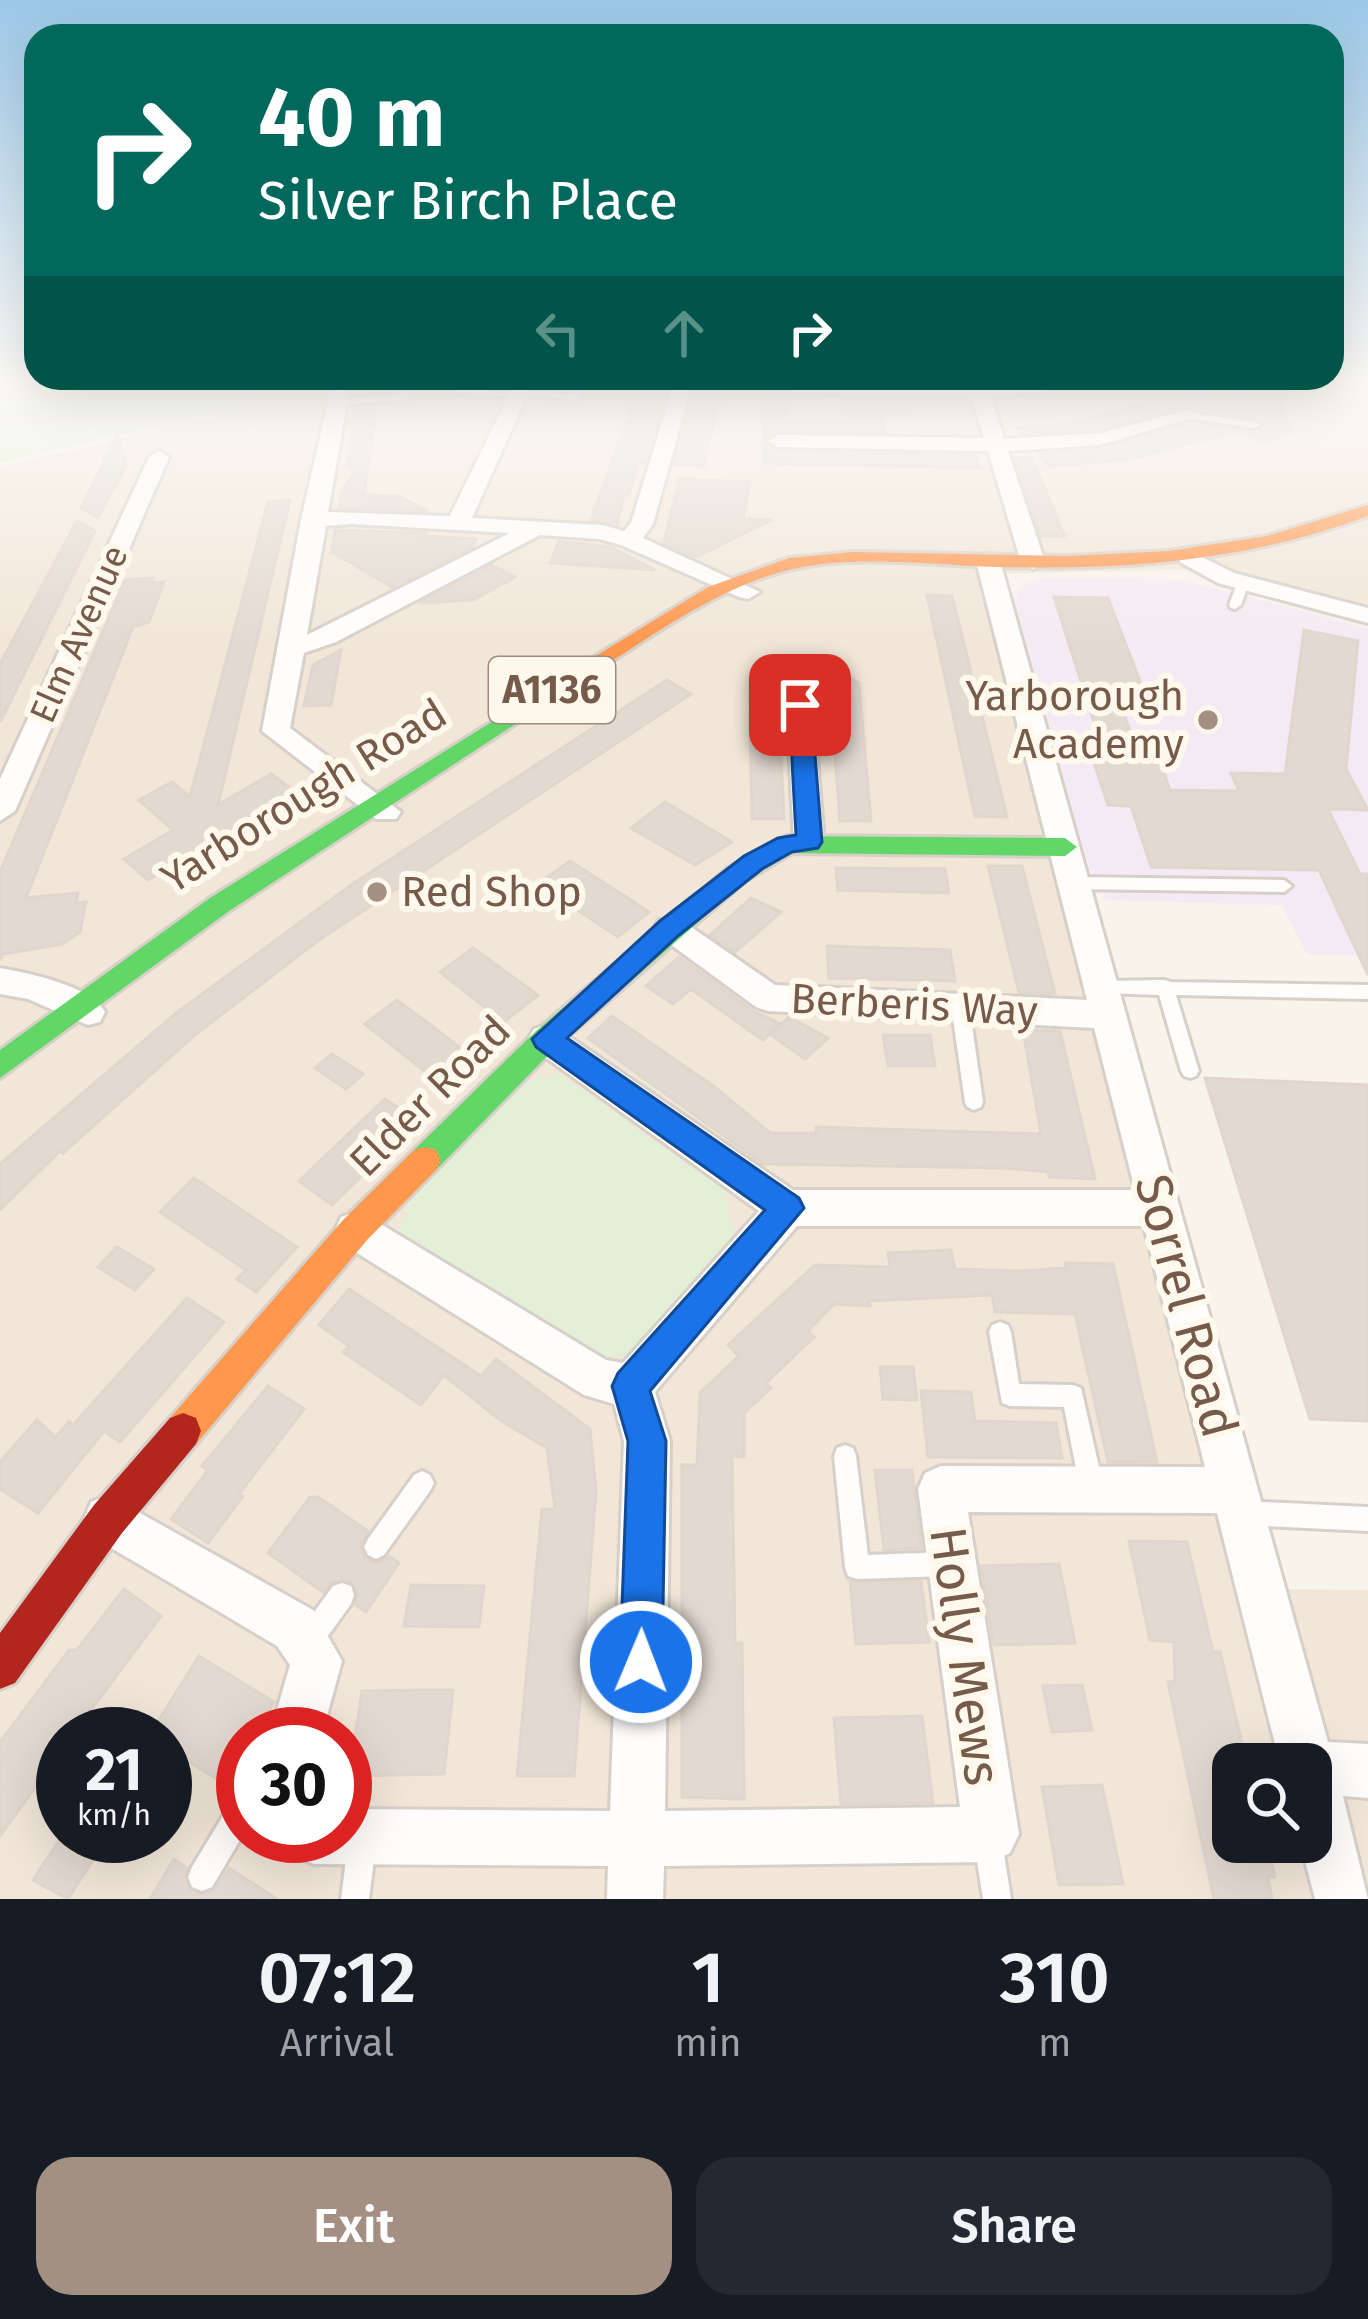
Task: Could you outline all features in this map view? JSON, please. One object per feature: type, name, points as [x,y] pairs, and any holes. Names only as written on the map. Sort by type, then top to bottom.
[{"type":"main road","name":"Yarborough Road","points":[[0,1066],[82,1010],[204,908],[739,588],[791,563],[1188,557],[1316,531],[1368,510]]},
{"type":"main road","name":"Elder Road","points":[[0,1668],[108,1519],[355,1230],[546,1039],[670,928],[770,852],[809,842],[1070,865]]},
{"type":"street","name":"Elm Avenue","points":[[1,807],[154,469]]},
{"type":"street","points":[[323,469],[276,731],[378,806]]},
{"type":"street","points":[[458,523],[484,469]]},
{"type":"street","points":[[629,540],[642,524],[659,469]]},
{"type":"street","points":[[1003,469],[1033,562]]},
{"type":"street","points":[[313,520],[602,532],[739,588]]},
{"type":"street","points":[[289,650],[327,637],[538,528]]},
{"type":"street","points":[[1188,557],[1239,594],[1368,616]]},
{"type":"street","name":"Sorrel Road","points":[[988,561],[1303,1743]]},
{"type":"street","points":[[800,705],[809,842]]},
{"type":"street","name":"Berberis Way","points":[[670,928],[768,998],[960,1005],[1105,1001]]},
{"type":"street","points":[[0,981],[17,982],[82,1010]]},
{"type":"street","points":[[546,1039],[788,1208],[1160,1208]]},
{"type":"street","points":[[631,1386],[788,1208]]},
{"type":"street","points":[[355,1230],[599,1380],[631,1386]]},
{"type":"street","points":[[631,1386],[647,1441],[635,1899]]},
{"type":"street","name":"Holly Mews","points":[[372,1837],[637,1840],[992,1834],[941,1489],[1092,1490],[1238,1502]]},
{"type":"street","points":[[108,1519],[295,1628],[317,1661],[302,1707]]},
{"type":"street","points":[[1332,1768],[1368,1771]]},
{"type":"street","points":[[1332,1860],[1342,1899]]},
{"type":"lane","points":[[1070,865],[1284,886]]},
{"type":"lane","points":[[1105,1001],[1165,986],[1368,992]]},
{"type":"lane","points":[[1165,986],[1190,1071]]},
{"type":"lane","points":[[960,1005],[974,1102]]},
{"type":"lane","points":[[1000,1332],[1010,1395],[1073,1396],[1092,1490]]},
{"type":"lane","points":[[845,1456],[857,1567],[952,1564]]},
{"type":"lane","points":[[376,1547],[422,1483]]},
{"type":"lane","points":[[1238,1502],[1368,1519]]},
{"type":"lane","points":[[308,1643],[342,1595]]},
{"type":"lane","points":[[987,1834],[998,1899]]},
{"type":"lane","points":[[202,1877],[216,1854]]},
{"type":"lane","points":[[346,1863],[355,1899]]},
{"type":"shaded area","points":[[0,469],[1368,469],[1368,612],[1218,569],[978,574],[1102,987],[1260,1589],[1368,1590],[1368,1899],[0,1899]]},
{"type":"shaded area","name":"Yarborough Academy","points":[[1042,577],[1183,580],[1368,628],[1368,955],[1307,954],[1282,905],[1106,900],[1089,868],[1015,602],[1020,586]]},
{"type":"green space","points":[[559,1073],[724,1190],[734,1235],[632,1355],[597,1357],[399,1231],[411,1194],[522,1082]]},
{"type":"building","points":[[101,469],[124,469],[98,517],[81,508]]},
{"type":"building","points":[[357,469],[368,469],[364,495],[400,497],[428,511],[339,508],[342,491]]},
{"type":"building","points":[[610,469],[637,469],[617,524],[591,520]]},
{"type":"building","points":[[1019,469],[1037,469],[1064,536],[1041,536]]},
{"type":"building","points":[[679,479],[750,482],[743,519],[772,520],[696,557],[664,543]]},
{"type":"building","points":[[290,500],[218,805],[271,774],[296,792],[148,880],[124,859],[173,830],[139,800],[172,782],[190,797],[268,502]]},
{"type":"building","points":[[77,521],[95,531],[0,722],[0,664]]},
{"type":"building","points":[[335,530],[476,539],[472,547],[392,587],[332,552]]},
{"type":"building","points":[[559,541],[611,547],[655,570],[550,563]]},
{"type":"building","points":[[492,565],[515,577],[473,600],[420,603]]},
{"type":"building","points":[[153,578],[151,583],[164,582],[149,622],[133,627],[26,898],[78,893],[76,903],[86,902],[80,932],[62,944],[3,954],[0,959],[0,872],[125,580]]},
{"type":"building","points":[[927,595],[952,596],[1007,817],[975,816]]},
{"type":"building","points":[[1054,597],[1108,598],[1141,684],[1113,684],[1137,751],[1156,751],[1170,790],[1239,791],[1231,773],[1285,774],[1304,630],[1358,641],[1346,769],[1368,810],[1328,809],[1360,874],[1368,874],[1368,975],[1319,870],[1151,867],[1131,806],[1108,805],[1089,747],[1102,747]]},
{"type":"building","points":[[341,650],[331,705],[304,706],[313,665]]},
{"type":"building","points":[[828,663],[859,683],[871,821],[840,821]]},
{"type":"building","points":[[766,667],[788,679],[750,703],[750,677]]},
{"type":"building","points":[[667,680],[691,694],[319,940],[196,1034],[60,1151],[0,1210],[0,1164],[175,1014],[351,885]]},
{"type":"building","points":[[750,717],[779,718],[784,819],[752,819]]},
{"type":"building","points":[[665,802],[732,842],[695,865],[631,828]]},
{"type":"building","points":[[570,861],[649,912],[618,937],[538,884]]},
{"type":"building","points":[[988,866],[1022,866],[1055,994],[1019,992]]},
{"type":"building","points":[[836,868],[945,869],[949,893],[838,890]]},
{"type":"building","points":[[751,898],[781,912],[735,952],[710,935]]},
{"type":"building","points":[[827,946],[950,950],[955,981],[829,978]]},
{"type":"building","points":[[473,948],[538,995],[504,1022],[440,972]]},
{"type":"building","points":[[679,957],[753,1011],[781,1024],[763,1040],[691,989],[673,1004],[646,986]]},
{"type":"building","points":[[397,1000],[478,1062],[446,1088],[365,1024]]},
{"type":"building","points":[[612,1016],[716,1088],[770,1133],[816,1133],[816,1127],[1041,1134],[1023,1030],[1060,1031],[1095,1179],[1004,1168],[763,1164],[588,1038]]},
{"type":"building","points":[[789,1017],[828,1038],[805,1059],[770,1034]]},
{"type":"building","points":[[883,1035],[930,1035],[935,1066],[888,1066]]},
{"type":"building","points":[[332,1054],[363,1074],[346,1089],[315,1068]]},
{"type":"building","points":[[1205,1078],[1368,1085],[1368,1421],[1310,1419]]},
{"type":"building","points":[[385,1099],[417,1121],[332,1205],[299,1181]]},
{"type":"building","points":[[194,1178],[297,1247],[256,1292],[237,1279],[246,1270],[160,1212]]},
{"type":"building","points":[[117,1247],[154,1269],[135,1290],[98,1267]]},
{"type":"building","points":[[951,1250],[955,1269],[1021,1271],[1066,1268],[1065,1263],[1113,1264],[1157,1462],[1108,1462],[1075,1314],[995,1312],[992,1295],[869,1301],[870,1306],[834,1304],[808,1331],[814,1337],[766,1383],[771,1388],[744,1413],[744,1457],[732,1456],[744,1799],[682,1797],[682,1465],[697,1465],[700,1393],[739,1356],[728,1345],[815,1265],[890,1267],[888,1253]]},
{"type":"building","points":[[349,1289],[481,1376],[496,1359],[590,1429],[596,1491],[574,1776],[517,1776],[542,1509],[555,1509],[547,1448],[500,1420],[444,1375],[421,1405],[343,1352],[349,1346],[319,1325]]},
{"type":"building","points":[[187,1298],[224,1322],[120,1442],[104,1431],[38,1513],[0,1489],[0,1462],[37,1420],[55,1437],[69,1422],[73,1425]]},
{"type":"building","points":[[880,1367],[913,1367],[917,1400],[883,1399]]},
{"type":"building","points":[[268,1386],[304,1409],[208,1543],[171,1519],[208,1470],[202,1466]]},
{"type":"building","points":[[921,1391],[971,1392],[975,1421],[1056,1423],[1062,1458],[928,1457]]},
{"type":"building","points":[[875,1470],[912,1470],[921,1548],[884,1550]]},
{"type":"building","points":[[310,1497],[318,1497],[368,1531],[360,1545],[366,1559],[378,1563],[389,1556],[399,1563],[366,1612],[356,1605],[358,1594],[352,1582],[332,1582],[323,1592],[268,1553]]},
{"type":"building","points":[[1129,1541],[1187,1542],[1213,1652],[1220,1652],[1242,1743],[1212,1743],[1212,1863],[1272,1863],[1275,1877],[1268,1877],[1272,1899],[1214,1899],[1168,1682],[1175,1681],[1174,1642],[1150,1640]]},
{"type":"building","points":[[1059,1564],[1075,1643],[994,1645],[981,1566]]},
{"type":"building","points":[[850,1581],[921,1581],[929,1642],[856,1644]]},
{"type":"building","points":[[411,1585],[484,1586],[479,1627],[404,1626]]},
{"type":"building","points":[[124,1589],[161,1616],[93,1707],[36,1707],[36,1786],[0,1836],[0,1742],[69,1650],[77,1650]]},
{"type":"building","points":[[199,1656],[274,1702],[271,1707],[216,1707],[216,1778],[192,1764],[192,1707],[167,1707]]},
{"type":"building","points":[[1082,1685],[1092,1730],[1052,1732],[1043,1686]]},
{"type":"building","points":[[453,1690],[444,1774],[372,1776],[372,1707],[360,1707],[362,1691]]},
{"type":"building","points":[[922,1716],[933,1803],[841,1804],[834,1718]]},
{"type":"building","points":[[1102,1785],[1123,1884],[1059,1885],[1042,1787]]},
{"type":"building","points":[[44,1863],[91,1863],[68,1899],[33,1880]]},
{"type":"building","points":[[172,1863],[180,1863],[187,1868],[188,1889],[200,1895],[216,1889],[229,1868],[277,1899],[150,1899]]},
{"type":"traffic: fast","points":[[0,1066],[220,905],[602,659]]},
{"type":"traffic: fast","points":[[425,1160],[546,1039],[736,875],[787,844],[1065,847]]},
{"type":"traffic: slow","points":[[602,659],[715,591],[789,564],[853,557],[1067,562],[1169,557],[1269,542],[1368,510]]},
{"type":"traffic: slow","points":[[183,1431],[355,1230],[425,1160]]},
{"type":"traffic: jam","points":[[0,1668],[108,1519],[183,1431]]},
{"type":"place","name":"Yarborough Academy","points":[[1208,720]]},
{"type":"place","name":"Red Shop","points":[[377,892]]},
{"type":"route","points":[[641,1662],[647,1441],[631,1386],[788,1208],[546,1039],[670,928],[753,862],[787,844],[809,842],[800,705]]}]
